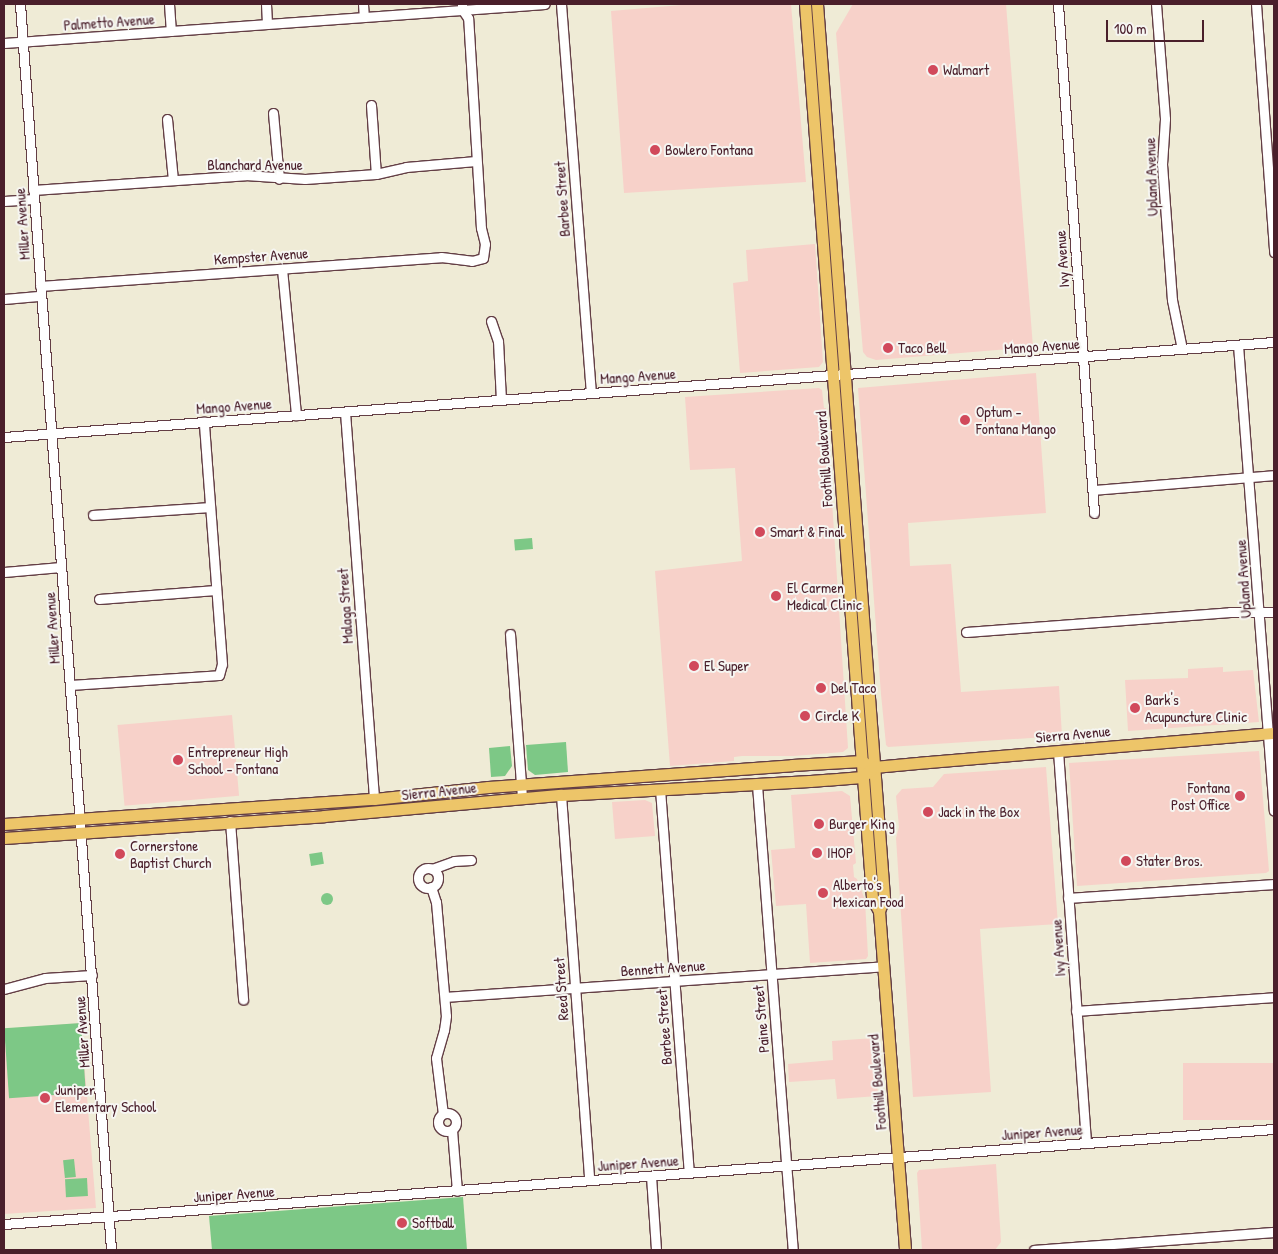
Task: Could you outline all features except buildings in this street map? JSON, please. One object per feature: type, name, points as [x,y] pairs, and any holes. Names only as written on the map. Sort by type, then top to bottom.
[{"type":"main road","name":"Foothill Boulevard","points":[[805,4],[826,200],[834,238],[839,374],[862,777],[872,898],[879,911],[905,1250]]},
{"type":"main road","name":"Foothill Boulevard","points":[[817,4],[826,200],[839,374],[884,898],[879,911]]},
{"type":"main road","name":"Sierra Avenue","points":[[874,767],[1272,733]]},
{"type":"main road","points":[[862,761],[874,767],[862,777]]},
{"type":"main road","name":"Sierra Avenue","points":[[4,824],[374,799],[521,785],[862,761]]},
{"type":"main road","name":"Sierra Avenue","points":[[4,838],[362,813],[561,795],[757,785],[862,777]]},
{"type":"street","name":"Miller Avenue","points":[[20,4],[111,1250]]},
{"type":"street","points":[[169,4],[171,31]]},
{"type":"street","points":[[266,4],[267,24]]},
{"type":"street","points":[[363,4],[364,16]]},
{"type":"street","name":"Palmetto Avenue","points":[[4,43],[267,24],[462,6],[545,4]]},
{"type":"street","name":"Barbee Street","points":[[561,4],[591,393]]},
{"type":"street","name":"Ivy Avenue","points":[[1058,4],[1094,513]]},
{"type":"street","name":"Upland Avenue","points":[[1156,4],[1165,119],[1162,164],[1171,290],[1174,318],[1182,349]]},
{"type":"street","points":[[1256,4],[1274,252]]},
{"type":"street","points":[[462,6],[468,18],[476,161]]},
{"type":"street","points":[[372,105],[376,174]]},
{"type":"street","points":[[273,113],[279,179]]},
{"type":"street","points":[[167,119],[173,180]]},
{"type":"street","name":"Blanchard Avenue","points":[[4,201],[34,194],[173,180],[245,175],[279,179],[376,174],[406,166],[476,161]]},
{"type":"street","name":"Kempster Avenue","points":[[40,286],[440,257],[472,261],[483,258],[485,244],[481,228],[476,161]]},
{"type":"street","points":[[282,269],[296,415]]},
{"type":"street","points":[[4,299],[41,296]]},
{"type":"street","points":[[490,321],[498,341],[501,400]]},
{"type":"street","name":"Mango Avenue","points":[[4,437],[1274,342]]},
{"type":"street","name":"Upland Avenue","points":[[1238,345],[1260,614],[1272,733],[1274,811]]},
{"type":"street","name":"Malaga Street","points":[[345,412],[374,799]]},
{"type":"street","points":[[70,685],[219,674],[222,664],[204,422]]},
{"type":"street","points":[[1093,490],[1274,475]]},
{"type":"street","points":[[93,515],[210,507]]},
{"type":"street","points":[[4,572],[61,567]]},
{"type":"street","points":[[99,599],[216,590]]},
{"type":"street","points":[[966,632],[1230,612],[1260,614],[1274,612]]},
{"type":"street","points":[[510,634],[522,798]]},
{"type":"street","name":"Ivy Avenue","points":[[1058,750],[1086,1143]]},
{"type":"street","name":"Paine Street","points":[[757,785],[792,1250]]},
{"type":"street","name":"Barbee Street","points":[[660,789],[689,1173]]},
{"type":"street","name":"Reed Street","points":[[561,795],[589,1180]]},
{"type":"street","points":[[230,821],[243,1000]]},
{"type":"street","points":[[432,869],[436,872],[438,878],[436,884],[431,887],[423,886],[419,878],[423,870],[432,869],[454,861],[471,860]]},
{"type":"street","points":[[1068,898],[1274,884]]},
{"type":"street","points":[[431,887],[436,902],[445,997],[444,1030],[436,1058],[442,1114],[454,1116],[456,1125],[452,1130],[457,1190]]},
{"type":"street","name":"Bennett Avenue","points":[[445,997],[884,966]]},
{"type":"street","points":[[4,989],[45,978],[92,975]]},
{"type":"street","points":[[1076,1011],[1274,997]]},
{"type":"street","name":"Juniper Avenue","points":[[4,1224],[1274,1129]]},
{"type":"street","points":[[651,1176],[656,1250]]},
{"type":"street","points":[[1034,1250],[1274,1232]]},
{"type":"shaded area","points":[[693,4],[791,4],[806,182],[624,193],[611,11]]},
{"type":"shaded area","points":[[853,4],[1006,4],[1033,347],[876,360],[867,357],[863,352],[836,33]]},
{"type":"shaded area","points":[[815,244],[823,362],[819,367],[740,373],[733,283],[748,281],[746,250]]},
{"type":"shaded area","points":[[1036,373],[1046,513],[908,523],[910,566],[951,564],[961,692],[1059,686],[1062,736],[888,747],[886,745],[881,694],[858,388]]},
{"type":"shaded area","points":[[819,388],[822,390],[824,408],[826,408],[848,748],[843,752],[794,756],[742,756],[734,757],[734,761],[670,766],[655,571],[742,561],[735,468],[690,470],[685,397]]},
{"type":"shaded area","points":[[1223,667],[1223,672],[1253,670],[1259,722],[1128,731],[1125,680],[1188,678],[1188,669]]},
{"type":"shaded area","name":"Entrepreneur High School - Fontana","points":[[232,715],[239,796],[124,806],[117,725]]},
{"type":"shaded area","points":[[1259,751],[1269,871],[1266,873],[1077,886],[1069,763]]},
{"type":"shaded area","points":[[1046,767],[1058,924],[980,929],[991,1092],[913,1097],[896,838],[899,827],[896,796],[902,789],[933,787],[944,774]]},
{"type":"shaded area","points":[[842,791],[850,796],[856,863],[853,865],[854,877],[857,879],[865,900],[868,956],[866,959],[810,963],[806,904],[776,906],[771,850],[795,848],[791,795]]},
{"type":"shaded area","points":[[645,800],[652,803],[655,836],[615,839],[612,802]]},
{"type":"shaded area","name":"Juniper Elementary School","points":[[81,1023],[96,1208],[4,1214],[4,1029]]},
{"type":"shaded area","points":[[874,1038],[878,1096],[837,1099],[835,1079],[789,1082],[788,1064],[833,1060],[832,1041]]},
{"type":"shaded area","points":[[1183,1063],[1274,1063],[1274,1120],[1183,1120]]},
{"type":"shaded area","points":[[996,1164],[1001,1242],[995,1250],[922,1250],[917,1173],[919,1170]]},
{"type":"green space","points":[[532,538],[533,549],[515,551],[514,540]]},
{"type":"green space","points":[[566,742],[568,772],[535,775],[528,770],[526,745]]},
{"type":"green space","points":[[510,746],[512,766],[505,776],[491,777],[489,748]]},
{"type":"green space","points":[[322,852],[324,864],[311,866],[309,854]]},
{"type":"green space","points":[[327,893],[333,899],[327,905],[321,899]]},
{"type":"green space","points":[[81,1023],[86,1093],[9,1098],[4,1028]]},
{"type":"green space","points":[[74,1159],[76,1177],[65,1178],[63,1160]]},
{"type":"green space","points":[[87,1178],[88,1196],[66,1197],[65,1179]]},
{"type":"green space","points":[[463,1197],[467,1250],[212,1250],[209,1216]]},
{"type":"place","name":"Walmart","points":[[933,70]]},
{"type":"place","name":"Bowlero Fontana","points":[[655,150]]},
{"type":"place","name":"Taco Bell","points":[[888,348]]},
{"type":"place","name":"Optum - Fontana Mango","points":[[965,420]]},
{"type":"place","name":"Smart & Final","points":[[760,532]]},
{"type":"place","name":"El Carmen Medical Clinic","points":[[776,596]]},
{"type":"place","name":"El Super","points":[[694,666]]},
{"type":"place","name":"Del Taco","points":[[821,688]]},
{"type":"place","name":"Bark's Acupuncture Clinic","points":[[1135,708]]},
{"type":"place","name":"Circle K","points":[[805,716]]},
{"type":"place","name":"Entrepreneur High School - Fontana","points":[[178,760]]},
{"type":"place","name":"Fontana Post Office","points":[[1240,796]]},
{"type":"place","name":"Jack in the Box","points":[[928,812]]},
{"type":"place","name":"Burger King","points":[[819,824]]},
{"type":"place","name":"IHOP","points":[[817,853]]},
{"type":"place","name":"Cornerstone Baptist Church","points":[[120,854]]},
{"type":"place","name":"Stater Bros.","points":[[1126,861]]},
{"type":"place","name":"Alberto's Mexican Food","points":[[823,893]]},
{"type":"place","name":"Juniper Elementary School","points":[[45,1098]]},
{"type":"place","name":"Softball","points":[[402,1223]]}]
